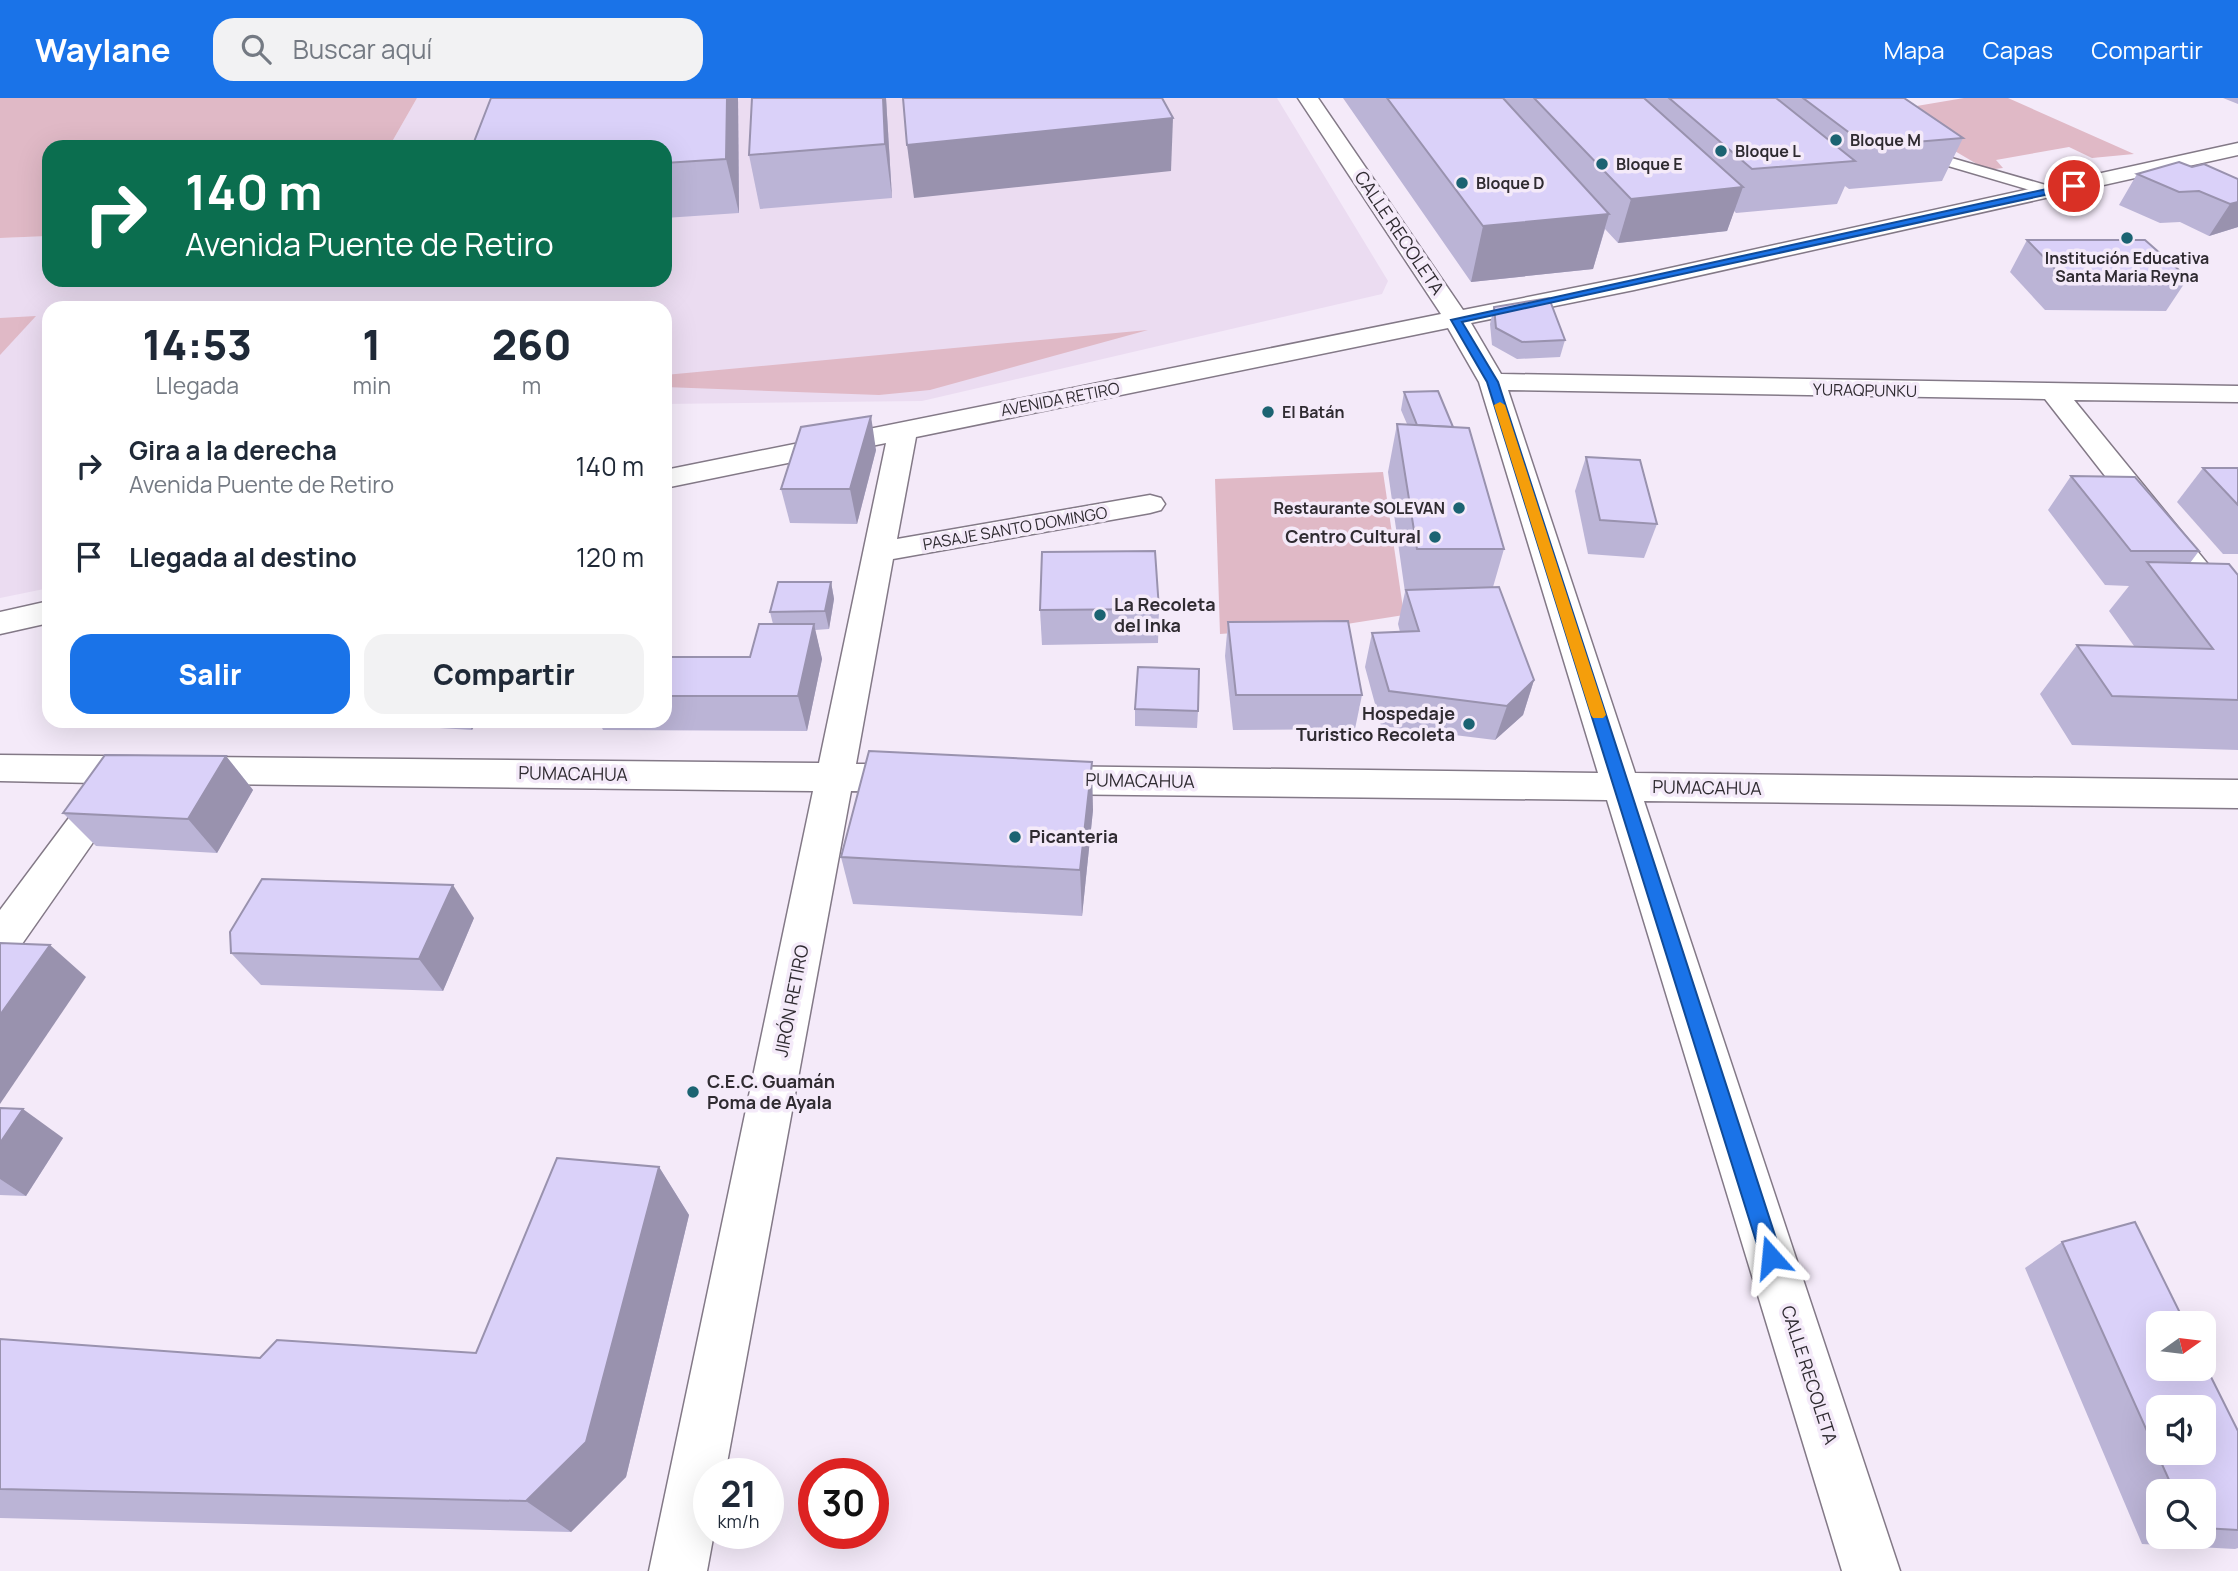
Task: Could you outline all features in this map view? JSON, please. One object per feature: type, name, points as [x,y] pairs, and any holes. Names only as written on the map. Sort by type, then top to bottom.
[{"type":"street","name":"CALLE RECOLETA","points":[[1308,98],[1456,320],[1492,382],[1871,1571]]},
{"type":"street","name":"AVENIDA RETIRO","points":[[672,478],[1456,320],[2238,149]]},
{"type":"street","name":"YURAQPUNKU","points":[[1492,382],[2238,394]]},
{"type":"street","points":[[2054,393],[2238,623]]},
{"type":"street","name":"JIRÓN RETIRO","points":[[678,1571],[903,430]]},
{"type":"street","name":"PASAJE SANTO DOMINGO","points":[[880,552],[1150,504]]},
{"type":"street","points":[[0,623],[42,613]]},
{"type":"street","name":"PUMACAHUA","points":[[0,768],[947,779]]},
{"type":"street","points":[[0,942],[125,769]]},
{"type":"street","name":"PUMACAHUA","points":[[1002,779],[2238,793]]},
{"type":"lane","points":[[1898,135],[1943,160],[2050,191]]},
{"type":"shaded area","points":[[0,98],[417,98],[393,140],[42,140],[42,236],[0,238]]},
{"type":"shaded area","points":[[417,98],[1277,98],[1388,281],[1382,294],[922,401],[672,404],[672,301],[42,301],[42,589],[0,598],[0,238],[42,236],[42,287],[672,287],[672,140],[393,140]]},
{"type":"shaded area","points":[[1964,98],[2008,98],[2134,154],[2092,158],[2069,147],[1996,160],[2003,168],[1987,170],[1887,111]]},
{"type":"shaded area","points":[[36,316],[0,355],[0,318]]},
{"type":"shaded area","points":[[1148,330],[930,390],[879,395],[672,387],[672,374]]},
{"type":"shaded area","points":[[1383,472],[1404,615],[1334,626],[1220,634],[1215,479]]},
{"type":"building","points":[[491,98],[727,98],[726,159],[672,163],[672,140],[475,140]]},
{"type":"building","points":[[752,98],[883,98],[885,144],[749,155]]},
{"type":"building","points":[[903,98],[1162,98],[1173,118],[907,145]]},
{"type":"building","points":[[1387,98],[1503,98],[1609,214],[1483,226]]},
{"type":"building","points":[[1534,98],[1644,98],[1743,187],[1631,199]]},
{"type":"building","points":[[1669,98],[1776,98],[1855,161],[1752,169]]},
{"type":"building","points":[[1803,98],[1904,98],[1963,138],[1867,146]]},
{"type":"building","points":[[2179,162],[2192,167],[2204,164],[2238,179],[2238,202],[2230,204],[2199,191],[2179,192],[2137,174]]},
{"type":"building","points":[[2027,240],[2145,240],[2188,278],[2064,278]]},
{"type":"building","points":[[1549,298],[1565,340],[1522,342],[1496,328],[1494,307]]},
{"type":"building","points":[[1438,391],[1453,427],[1417,425],[1404,392]]},
{"type":"building","points":[[871,416],[850,489],[781,489],[801,427]]},
{"type":"building","points":[[1397,424],[1469,428],[1504,549],[1417,549]]},
{"type":"building","points":[[1586,457],[1640,460],[1657,524],[1600,520]]},
{"type":"building","points":[[2203,468],[2238,468],[2238,505]]},
{"type":"building","points":[[2071,476],[2135,477],[2199,551],[2131,551]]},
{"type":"building","points":[[1155,551],[1159,609],[1040,610],[1042,552]]},
{"type":"building","points":[[2147,562],[2229,564],[2238,575],[2238,700],[2112,696],[2077,645],[2213,649]]},
{"type":"building","points":[[778,582],[831,582],[825,611],[770,612]]},
{"type":"building","points":[[1499,587],[1534,680],[1507,706],[1389,691],[1372,633],[1419,631],[1406,590]]},
{"type":"building","points":[[1348,621],[1362,695],[1236,695],[1228,622]]},
{"type":"building","points":[[759,624],[814,624],[798,696],[672,696],[672,657],[750,657]]},
{"type":"building","points":[[1138,667],[1199,669],[1198,711],[1135,709]]},
{"type":"building","points":[[869,751],[1092,762],[1080,870],[841,857]]},
{"type":"building","points":[[105,755],[226,756],[188,819],[63,813]]},
{"type":"building","points":[[262,879],[453,885],[419,959],[231,953],[230,932]]},
{"type":"building","points":[[0,943],[50,945],[0,1015]]},
{"type":"building","points":[[0,1108],[23,1109],[0,1143]]},
{"type":"building","points":[[557,1158],[659,1167],[586,1442],[526,1501],[0,1489],[0,1339],[260,1358],[277,1340],[476,1353]]},
{"type":"building","points":[[2135,1222],[2179,1311],[2146,1311],[2146,1381],[2213,1381],[2238,1431],[2238,1530],[2216,1529],[2216,1479],[2169,1479],[2162,1465],[2216,1465],[2216,1395],[2146,1395],[2146,1429],[2062,1242]]},
{"type":"slow traffic","points":[[1500,405],[1598,715]]},
{"type":"place","name":"Bloque M","points":[[1836,140]]},
{"type":"place","name":"Bloque L","points":[[1721,151]]},
{"type":"place","name":"Bloque E","points":[[1602,164]]},
{"type":"place","name":"Bloque D","points":[[1462,183]]},
{"type":"place","name":"Institución Educativa Santa Maria Reyna","points":[[2127,238]]},
{"type":"place","name":"El Batán","points":[[1268,412]]},
{"type":"place","name":"Restaurante SOLEVAN","points":[[1459,508]]},
{"type":"place","name":"Centro Cultural","points":[[1435,537]]},
{"type":"place","name":"La Recoleta del Inka","points":[[1100,615]]},
{"type":"place","name":"Hospedaje Turistico Recoleta","points":[[1469,724]]},
{"type":"place","name":"Picanteria","points":[[1015,837]]},
{"type":"place","name":"C.E.C. Guamán Poma de Ayala","points":[[693,1092]]},
{"type":"route","points":[[1771,1257],[1492,382],[1456,320],[2074,186]]}]
